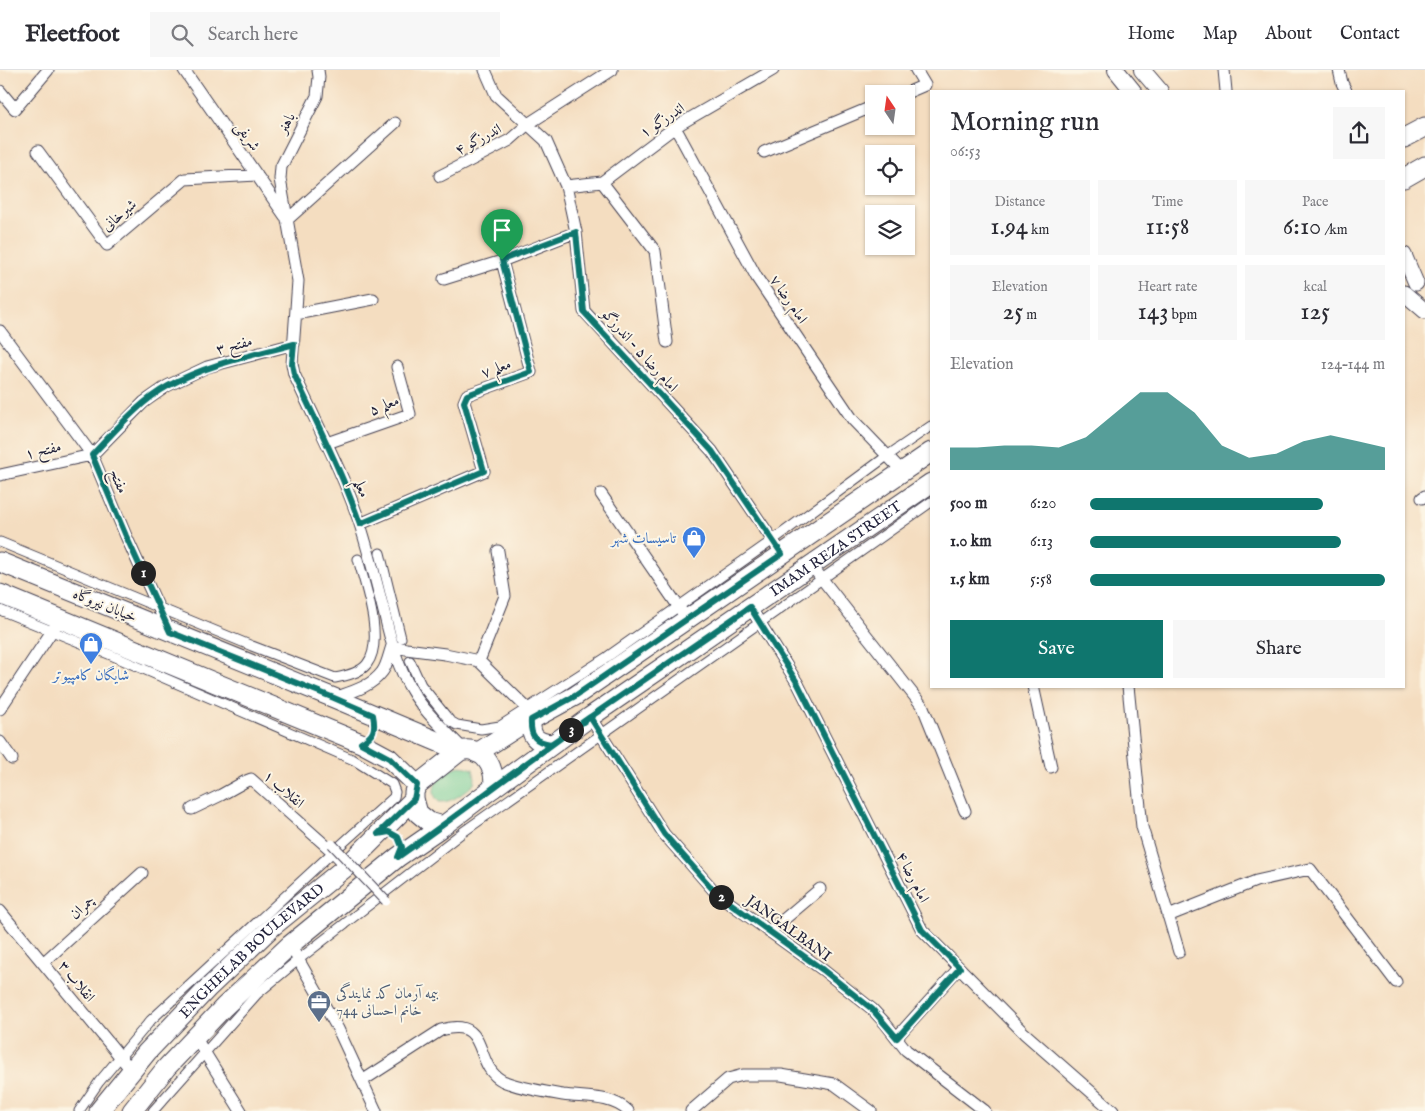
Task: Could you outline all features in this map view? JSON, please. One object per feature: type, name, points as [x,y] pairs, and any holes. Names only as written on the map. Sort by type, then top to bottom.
[{"type":"main road","points":[[1116,70],[1133,90]]},
{"type":"main road","points":[[1142,70],[1159,90]]},
{"type":"main road","points":[[1405,138],[1425,128]]},
{"type":"main road","points":[[1405,176],[1425,153]]},
{"type":"main road","points":[[1405,176],[1425,166]]},
{"type":"main road","name":"IMAM REZA STREET","points":[[415,792],[467,751],[516,728],[531,715],[575,696],[683,613],[778,547],[903,472],[930,453]]},
{"type":"main road","name":"IMAM REZA STREET","points":[[443,826],[551,744],[590,717],[755,615],[816,572],[930,484]]},
{"type":"main road","name":"خیابان نیروگاه","points":[[0,562],[373,715],[467,751]]},
{"type":"main road","name":"خیابان نیروگاه","points":[[0,594],[56,625],[361,743],[389,758],[415,792],[418,813],[429,822],[443,826]]},
{"type":"main road","points":[[361,743],[371,737],[375,726],[373,715]]},
{"type":"main road","points":[[531,715],[530,729],[534,737],[542,743],[551,744]]},
{"type":"main road","points":[[467,751],[483,755],[490,765],[494,776],[493,788]]},
{"type":"main road","name":"ENGHELAB BOULEVARD","points":[[99,1111],[126,1064],[147,1052],[206,989],[273,926],[347,866],[415,792]]},
{"type":"main road","name":"ENGHELAB BOULEVARD","points":[[132,1111],[166,1068],[200,1045],[224,1007],[294,952],[398,857],[443,826]]},
{"type":"main road","points":[[378,834],[389,832],[398,837],[402,847],[398,857]]},
{"type":"street","points":[[0,91],[15,108],[48,70]]},
{"type":"street","name":"شریفی","points":[[184,70],[287,220]]},
{"type":"street","name":"باهنر","points":[[287,220],[280,179],[281,167],[317,96],[318,70]]},
{"type":"street","name":"امام رضا ۵ - اندرزگو","points":[[485,70],[496,95],[546,141],[566,186],[576,232],[584,312],[712,451],[778,547]]},
{"type":"street","name":"اندرزگو ۴","points":[[440,176],[510,140],[528,124],[612,70]]},
{"type":"street","name":"اندرزگو ۱","points":[[602,182],[676,127],[773,70]]},
{"type":"street","points":[[915,89],[925,85],[916,70]]},
{"type":"street","points":[[1224,70],[1226,90]]},
{"type":"street","points":[[1339,70],[1346,90]]},
{"type":"street","points":[[764,152],[865,110]]},
{"type":"street","points":[[287,220],[395,123]]},
{"type":"street","name":"امام رضا ۷","points":[[676,127],[757,278],[853,420],[903,472]]},
{"type":"street","name":"شیرخانی","points":[[38,151],[107,245],[185,179],[256,175]]},
{"type":"street","points":[[566,186],[602,182],[655,251],[667,342]]},
{"type":"street","name":"معلم","points":[[287,220],[298,281],[292,364],[294,374],[327,443],[352,502],[360,524],[392,646],[404,675],[412,692],[430,716],[467,751]]},
{"type":"street","points":[[444,279],[502,260],[576,232]]},
{"type":"street","points":[[1405,257],[1420,287]]},
{"type":"street","name":"معلم ۷","points":[[360,524],[484,471],[464,402],[467,395],[531,372],[502,260]]},
{"type":"street","points":[[1405,273],[1420,287]]},
{"type":"street","points":[[1405,294],[1425,311]]},
{"type":"street","points":[[296,314],[372,299]]},
{"type":"street","name":"مفتح","points":[[0,331],[92,455],[126,536],[170,632]]},
{"type":"street","name":"مفتح ۳","points":[[92,455],[144,402],[167,386],[207,367],[294,344]]},
{"type":"street","name":"معلم ۵","points":[[327,443],[410,414],[397,366]]},
{"type":"street","points":[[778,547],[888,456],[930,427]]},
{"type":"street","name":"مفتح ۱","points":[[0,475],[92,455]]},
{"type":"street","points":[[601,494],[683,613]]},
{"type":"street","points":[[930,503],[816,572],[923,707],[965,811]]},
{"type":"street","points":[[0,542],[252,646],[336,678],[360,670],[368,664],[375,647],[373,619],[358,559]]},
{"type":"street","points":[[479,661],[505,596],[498,551]]},
{"type":"street","points":[[380,553],[402,638]]},
{"type":"street","points":[[0,610],[56,625],[110,655],[354,760],[392,784],[395,792],[394,797],[333,848],[151,1020],[126,1064],[99,1082],[79,1111]]},
{"type":"street","points":[[376,1111],[338,1029],[294,952],[601,735],[755,615]]},
{"type":"street","name":"امام رضا ۴","points":[[755,615],[798,684],[922,930],[1024,1034],[1113,1111]]},
{"type":"street","points":[[0,709],[56,625]]},
{"type":"street","points":[[334,698],[360,689],[383,672],[392,646],[479,661],[531,715],[500,726],[481,729],[457,725],[450,721],[430,698],[421,685],[410,661]]},
{"type":"street","points":[[1033,688],[1051,767]]},
{"type":"street","points":[[1128,688],[1142,827],[1179,952]]},
{"type":"street","name":"JANGALBANI","points":[[590,717],[664,834],[716,893],[823,970],[872,1009],[906,1050],[984,1111]]},
{"type":"street","points":[[0,742],[12,759]]},
{"type":"street","name":"انقلاب ۱","points":[[192,809],[251,780],[333,848],[347,866]]},
{"type":"street","points":[[333,848],[386,901]]},
{"type":"street","points":[[1168,916],[1256,881],[1310,869],[1396,982]]},
{"type":"street","name":"چمران","points":[[43,964],[142,874]]},
{"type":"street","points":[[769,932],[820,889]]},
{"type":"street","name":"انقلاب ۳","points":[[0,911],[126,1064]]},
{"type":"street","points":[[897,1038],[960,968]]},
{"type":"street","points":[[362,1080],[441,1030],[463,1027],[473,1032],[491,1070],[502,1080],[528,1088],[564,1095],[600,1098],[622,1105],[628,1111]]},
{"type":"street","points":[[153,1111],[200,1045],[240,1111]]},
{"type":"street","points":[[691,1111],[705,1106],[728,1079],[743,1076],[781,1075],[834,1084],[871,1111]]},
{"type":"green space","points":[[460,766],[473,769],[474,784],[453,799],[439,802],[435,796],[435,785],[443,775]]},
{"type":"place","name":"تاسیسات شهر","points":[[694,559]]},
{"type":"place","name":"شایگان کامپیوتر","points":[[91,665]]},
{"type":"place","name":"بیمه آرمان کد نمایندگی 744 خانم احسانی","points":[[319,1023]]},
{"type":"route","points":[[502,260],[531,372],[467,395],[464,402],[484,471],[360,524],[327,443],[294,374],[292,364],[294,344],[207,367],[167,386],[144,402],[92,455],[126,536],[170,632],[373,715],[375,726],[371,737],[361,743],[392,760],[417,785],[414,799],[378,834],[389,832],[398,837],[402,847],[398,857],[590,717],[664,834],[716,893],[823,970],[872,1009],[897,1038],[960,968],[922,930],[798,684],[750,607],[590,717],[551,744],[542,743],[534,737],[530,729],[531,720],[575,696],[782,554],[712,451],[584,312],[576,232],[502,260]]}]
